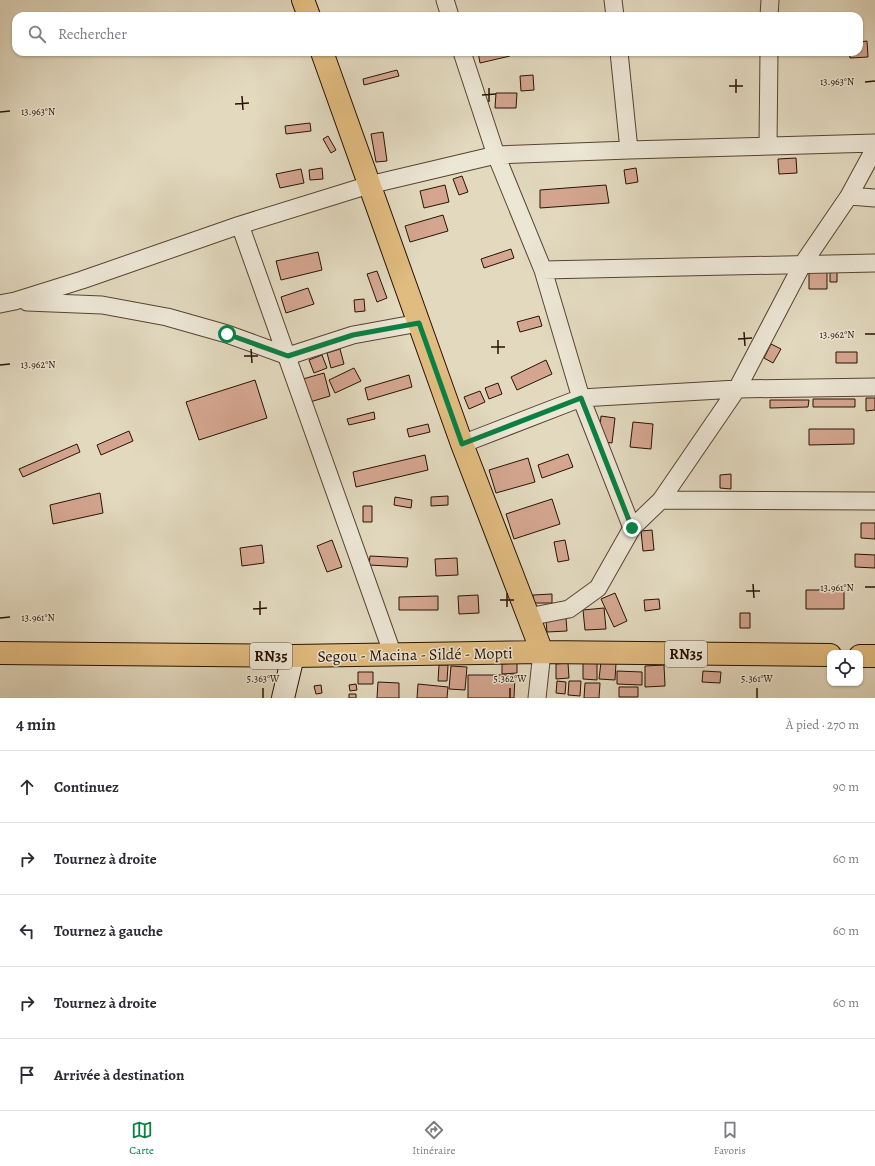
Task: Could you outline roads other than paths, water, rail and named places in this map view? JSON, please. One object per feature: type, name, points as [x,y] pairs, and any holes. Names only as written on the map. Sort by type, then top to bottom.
[{"type":"main road","points":[[303,0],[308,12]]},
{"type":"main road","points":[[323,56],[462,444],[542,652]]},
{"type":"main road","name":"Segou - Macina - Sildé - Mopti","points":[[0,653],[293,656],[542,652],[827,655]]},
{"type":"main road","points":[[283,698],[293,656]]},
{"type":"main road","points":[[863,656],[875,656]]},
{"type":"street","points":[[445,0],[449,12]]},
{"type":"street","points":[[613,0],[614,12]]},
{"type":"street","points":[[769,12],[770,0]]},
{"type":"street","points":[[463,56],[496,155],[543,270],[581,398],[632,528]]},
{"type":"street","points":[[619,56],[629,150]]},
{"type":"street","points":[[768,146],[769,56]]},
{"type":"street","points":[[8,302],[82,280],[240,224],[369,185],[496,155],[875,143]]},
{"type":"street","points":[[528,616],[569,608],[598,588],[632,528],[661,500],[737,389],[802,265],[849,196],[875,148]]},
{"type":"street","points":[[849,196],[875,198]]},
{"type":"street","points":[[240,224],[393,655]]},
{"type":"street","points":[[543,270],[875,263]]},
{"type":"street","points":[[8,302],[102,305],[167,317],[227,334],[288,356],[353,335],[419,323]]},
{"type":"street","points":[[462,444],[581,398],[737,389],[875,387]]},
{"type":"street","points":[[661,500],[875,501]]},
{"type":"street","points":[[537,698],[542,652]]}]
